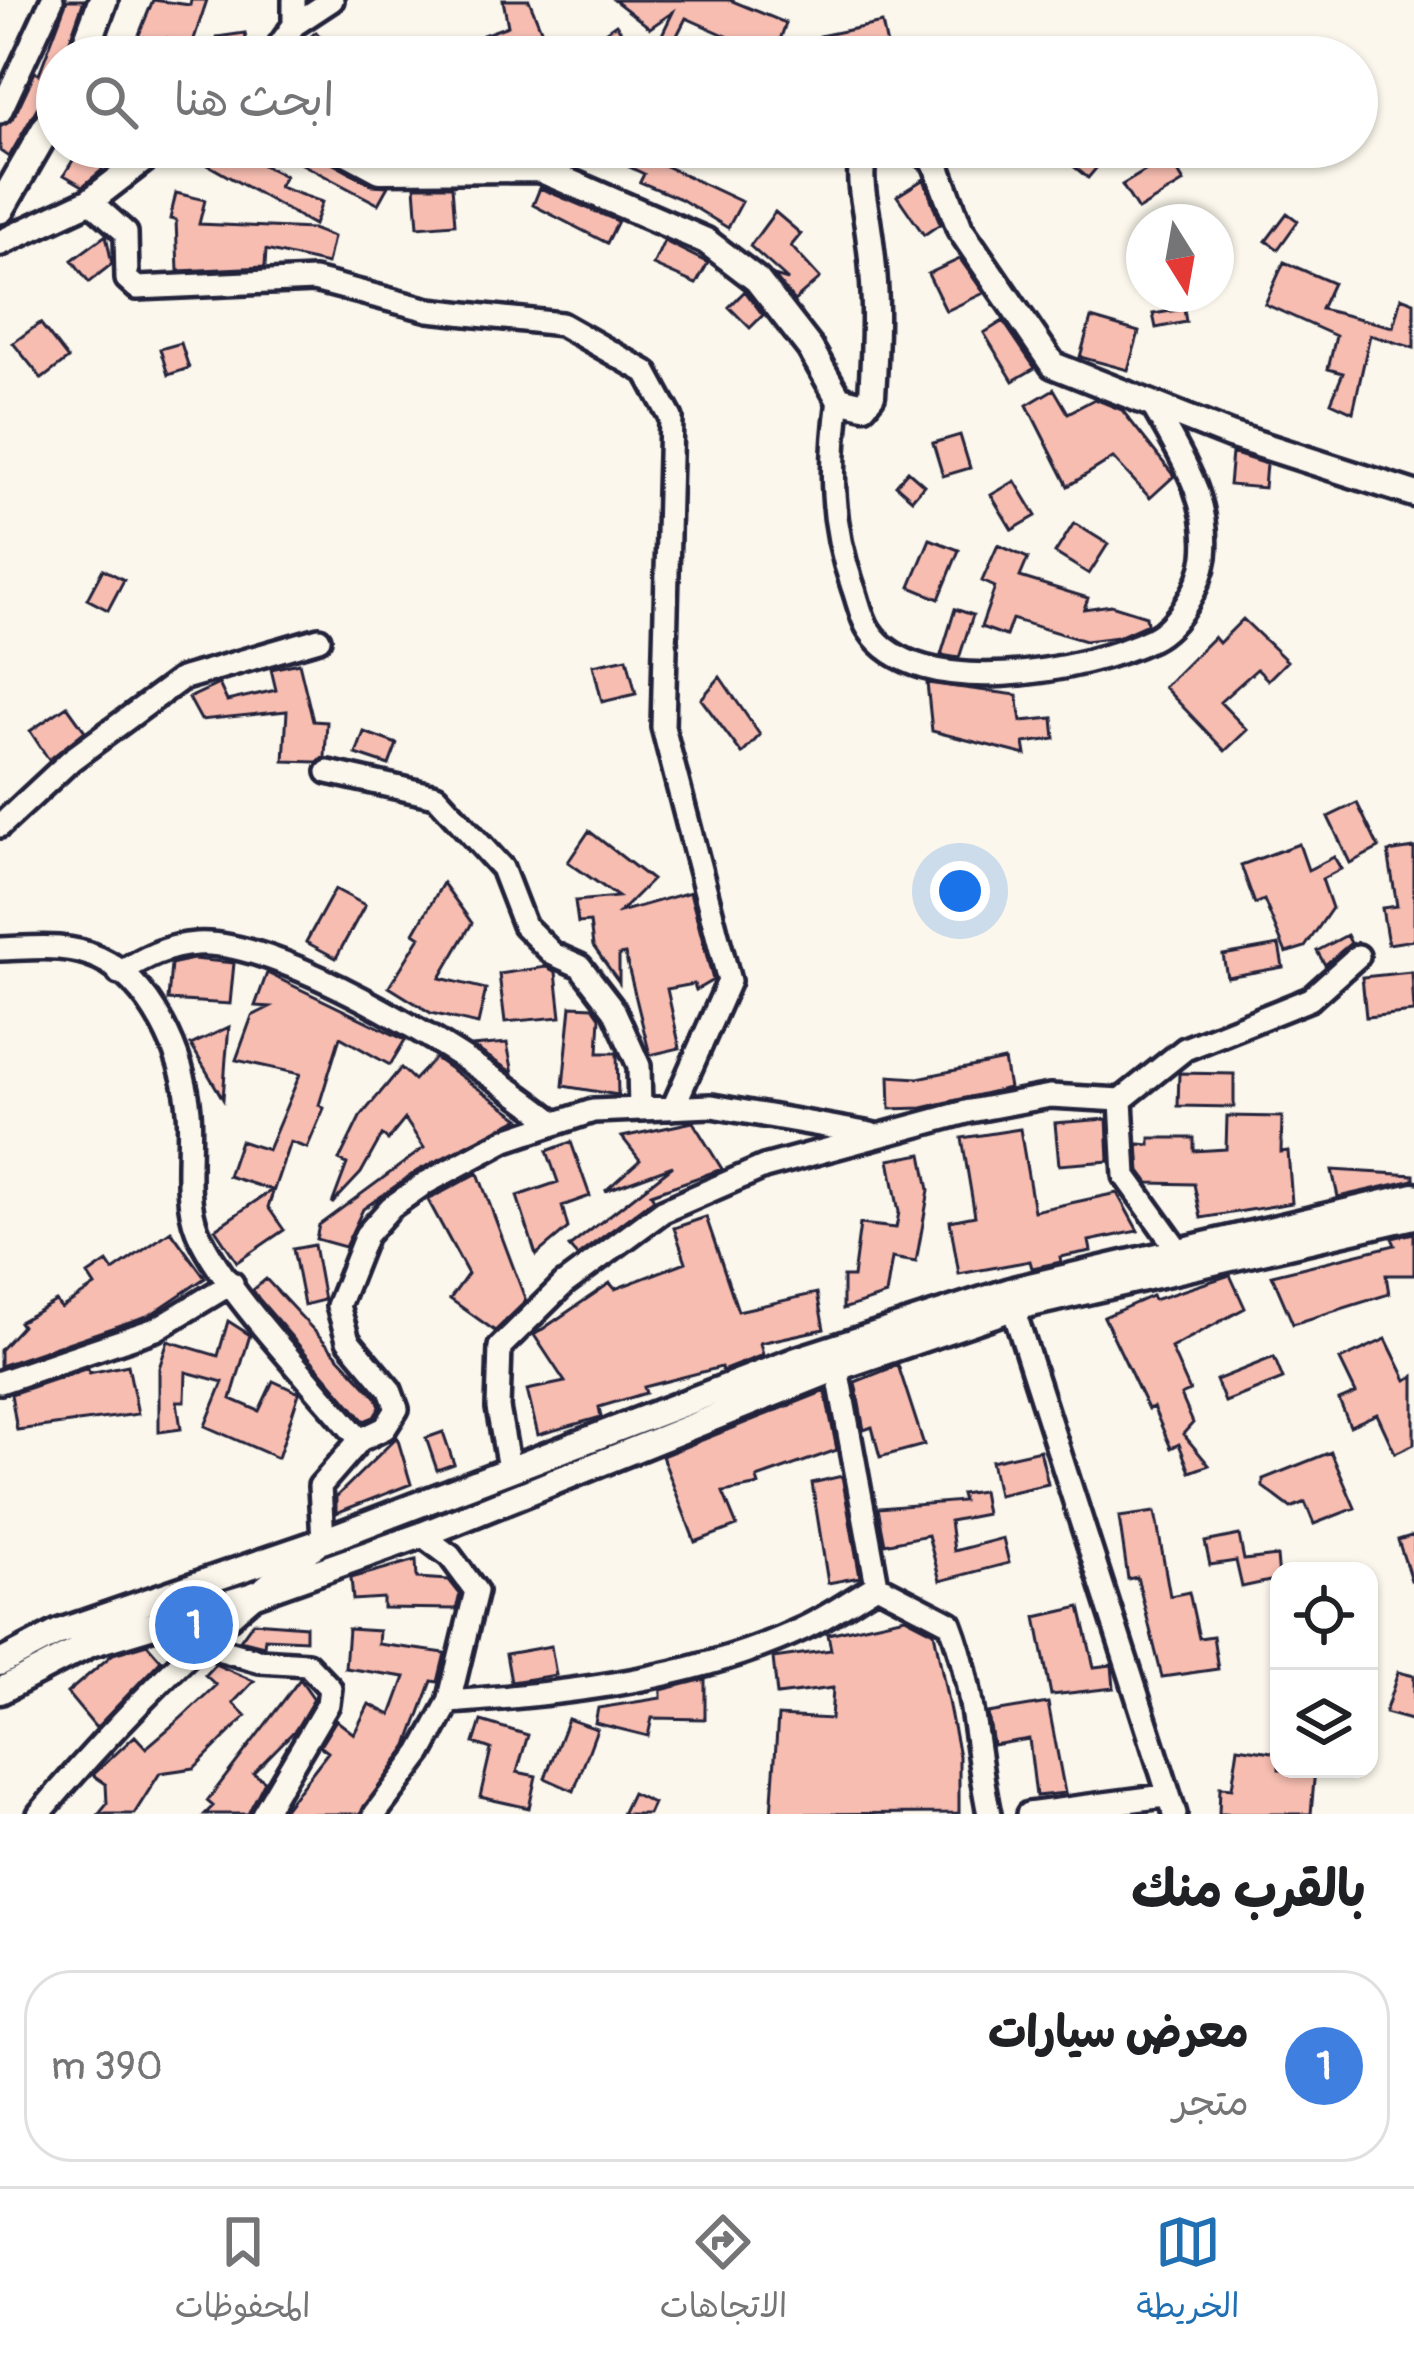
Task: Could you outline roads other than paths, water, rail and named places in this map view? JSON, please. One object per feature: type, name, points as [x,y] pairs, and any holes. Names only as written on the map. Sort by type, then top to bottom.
[{"type":"main road","points":[[90,36],[103,0]]},
{"type":"main road","points":[[0,209],[36,146]]},
{"type":"street","points":[[0,112],[52,0]]},
{"type":"street","points":[[294,0],[294,25]]},
{"type":"street","points":[[286,36],[294,25],[332,0]]},
{"type":"street","points":[[0,244],[90,200],[132,168]]},
{"type":"street","points":[[376,168],[539,169],[706,241],[758,280],[810,348],[839,399],[830,468],[838,544],[870,632],[907,660],[981,679],[1053,671],[1156,638],[1192,598],[1204,560],[1203,499],[1153,406]]},
{"type":"street","points":[[839,399],[864,405],[872,394],[879,284],[862,168]]},
{"type":"street","points":[[937,168],[960,230],[1053,365],[1153,406],[1414,494]]},
{"type":"street","points":[[90,200],[126,233],[128,279],[137,288],[314,280],[428,310],[561,324],[646,372],[671,418],[663,727],[729,981],[673,1108]]},
{"type":"street","points":[[0,826],[71,760],[181,679],[319,639]]},
{"type":"street","points":[[328,772],[436,796],[449,810],[502,868],[524,925],[553,954],[580,966],[614,1010],[639,1066],[640,1109]]},
{"type":"street","points":[[119,973],[155,951],[199,944],[262,954],[434,1037],[555,1123]]},
{"type":"street","points":[[0,949],[71,949],[103,959],[143,994],[172,1044],[189,1107],[196,1229],[232,1283],[360,1441]]},
{"type":"street","points":[[509,1468],[498,1408],[500,1347],[564,1284],[663,1211],[764,1167],[970,1111],[1050,1096],[1121,1100],[1185,1049],[1310,999],[1358,956]]},
{"type":"street","points":[[1121,1100],[1125,1176],[1184,1258]]},
{"type":"street","points":[[323,1540],[320,1486],[360,1441],[385,1428],[397,1409],[390,1390],[348,1340],[338,1306],[366,1235],[391,1207],[506,1140],[593,1111],[712,1106],[880,1136]]},
{"type":"street","points":[[0,1691],[90,1644],[247,1597],[422,1535],[837,1368],[1013,1308],[1414,1196]]},
{"type":"street","points":[[0,1663],[59,1632],[323,1540],[818,1353],[1017,1289],[1414,1216]]},
{"type":"street","points":[[0,1382],[156,1328],[232,1283]]},
{"type":"street","points":[[1013,1308],[1170,1805],[1028,1814]]},
{"type":"street","points":[[837,1368],[877,1585]]},
{"type":"street","points":[[375,1814],[421,1754],[449,1702],[476,1591],[450,1556],[422,1535]]},
{"type":"street","points":[[39,1814],[86,1759],[247,1597],[323,1540]]},
{"type":"street","points":[[449,1702],[546,1695],[683,1668],[803,1629],[877,1585]]},
{"type":"street","points":[[877,1585],[950,1623],[969,1671],[975,1750],[989,1814]]},
{"type":"street","points":[[203,1645],[260,1661],[308,1664],[330,1688],[328,1704],[263,1814]]},
{"type":"place","name":"معرض سيارات","points":[[194,1625]]}]
